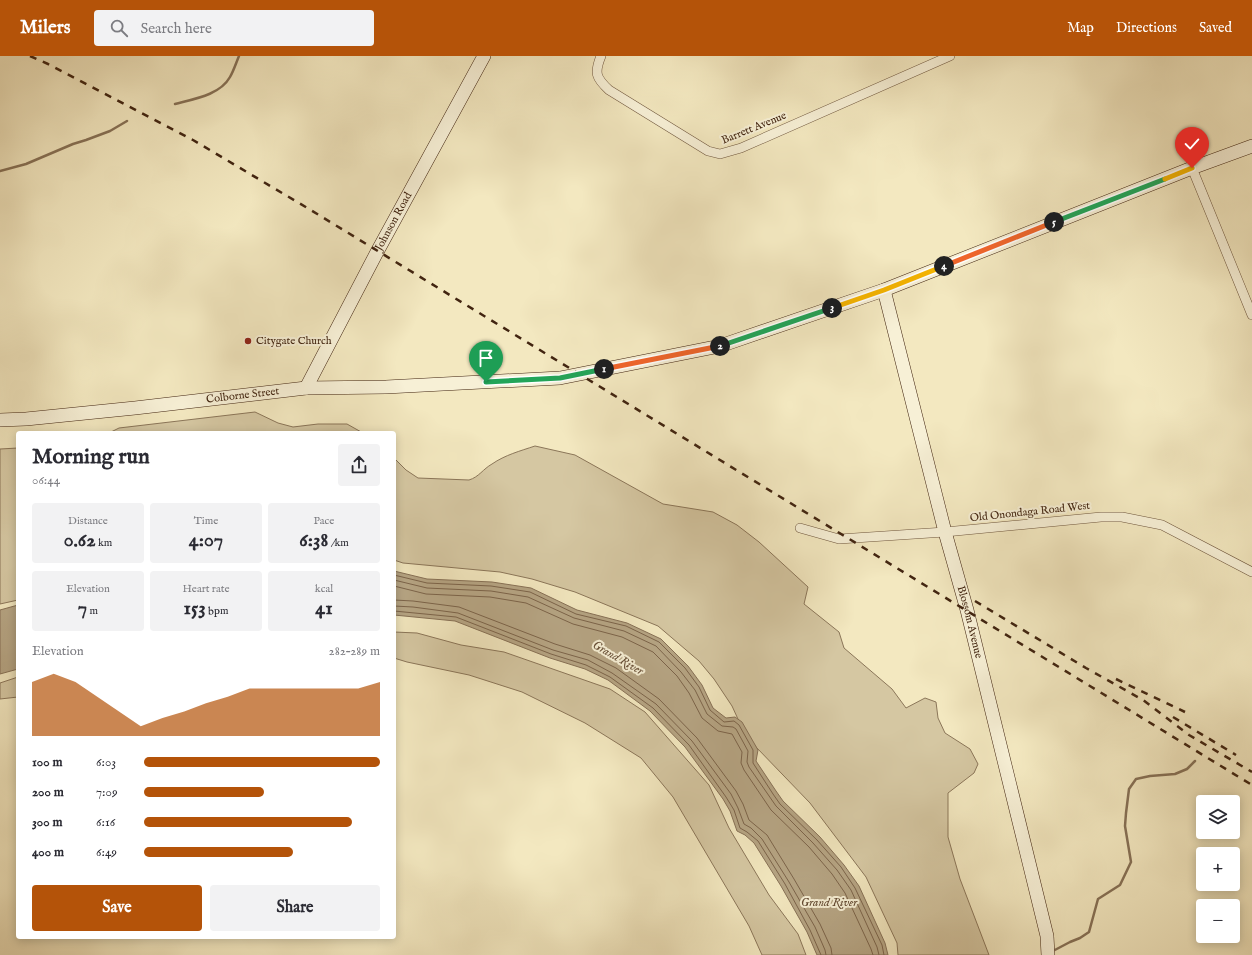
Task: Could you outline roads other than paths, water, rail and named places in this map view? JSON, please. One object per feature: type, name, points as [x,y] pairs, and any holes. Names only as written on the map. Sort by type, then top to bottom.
[{"type":"main road","name":"Johnson Road","points":[[306,388],[374,258],[484,56]]},
{"type":"main road","name":"Colborne Street","points":[[0,420],[97,412],[306,388],[386,387],[560,378],[720,346],[884,290],[1192,168],[1252,146]]},
{"type":"main road","name":"Blossom Avenue","points":[[884,290],[966,610],[1047,936],[1048,955]]},
{"type":"street","name":"Barrett Avenue","points":[[601,56],[597,67],[597,75],[599,81],[609,90],[701,147],[720,154],[741,148],[950,56]]},
{"type":"street","points":[[1192,168],[1252,315]]},
{"type":"street","name":"Old Onondaga Road West","points":[[800,528],[839,539],[945,532],[1122,516],[1162,525],[1252,572]]},
{"type":"water","name":"Grand River","points":[[396,571],[427,579],[492,582],[531,588],[577,610],[627,623],[661,639],[688,666],[702,685],[713,708],[726,718],[735,717],[742,722],[758,750],[756,761],[783,801],[820,837],[844,865],[859,886],[885,943],[888,955],[817,955],[807,932],[754,843],[745,835],[737,831],[730,811],[723,799],[685,747],[650,711],[608,680],[585,669],[550,658],[455,621],[396,615]]},
{"type":"water","points":[[16,606],[16,670],[0,674],[0,610]]},
{"type":"waterway","points":[[175,104],[198,98],[220,88],[230,77],[239,56]]},
{"type":"waterway","points":[[0,171],[26,164],[73,144],[110,131],[127,121]]},
{"type":"waterway","points":[[1051,952],[1089,932],[1098,899],[1120,885],[1131,862],[1125,826],[1129,789],[1136,779],[1175,774],[1187,769],[1195,761]]},
{"type":"railway","points":[[30,56],[193,140],[309,209],[1252,785]]},
{"type":"railway","points":[[975,601],[1086,668],[1143,700],[1189,735],[1252,772]]},
{"type":"railway","points":[[1116,679],[1185,712]]},
{"type":"railway","points":[[1173,717],[1236,755]]},
{"type":"place","name":"Citygate Church","points":[[248,341]]}]
